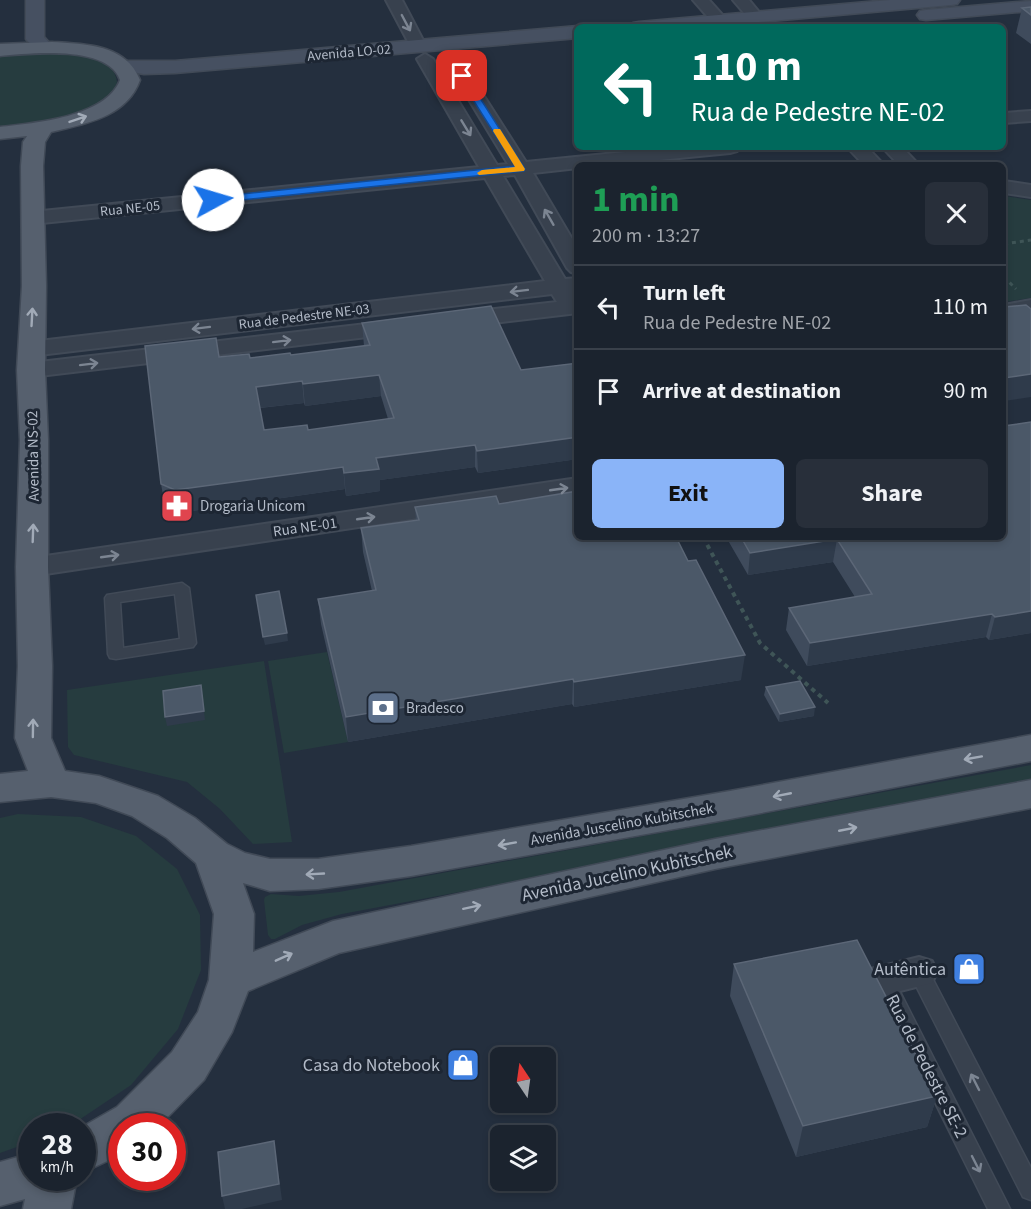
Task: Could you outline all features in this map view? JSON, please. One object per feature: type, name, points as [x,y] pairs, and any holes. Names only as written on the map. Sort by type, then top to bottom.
[{"type":"main road","points":[[0,50],[44,47],[90,52],[121,65],[129,77],[125,91],[113,102],[96,112],[43,128],[0,133]]},
{"type":"main road","name":"Avenida NS-02","points":[[43,128],[34,142],[32,218],[34,286],[31,359],[34,440],[32,567],[35,666],[33,738],[51,783]]},
{"type":"main road","name":"Avenida Juscelino Kubitschek","points":[[213,855],[234,865],[270,875],[330,873],[730,805],[1031,748]]},
{"type":"main road","points":[[0,788],[51,783],[99,790],[145,806],[181,828],[213,855],[234,914],[230,981],[217,1019],[188,1066],[142,1113]]},
{"type":"main road","name":"Avenida Jucelino Kubitschek","points":[[230,981],[333,938],[715,854],[1031,794]]},
{"type":"main road","points":[[0,1184],[18,1179]]},
{"type":"main road","points":[[47,1209],[50,1191]]},
{"type":"street","points":[[35,0],[35,39],[44,47]]},
{"type":"street","points":[[394,0],[425,50],[492,172],[568,285],[574,308]]},
{"type":"street","points":[[412,0],[425,50]]},
{"type":"street","points":[[701,0],[719,20]]},
{"type":"street","points":[[741,0],[755,17]]},
{"type":"street","points":[[673,24],[951,0]]},
{"type":"street","points":[[827,24],[1031,6]]},
{"type":"street","name":"Avenida LO-02","points":[[125,91],[159,83],[574,32]]},
{"type":"street","name":"Avenida LO-02","points":[[121,65],[144,69],[425,50],[451,57],[574,46]]},
{"type":"street","points":[[451,57],[521,169],[574,261]]},
{"type":"street","points":[[1006,118],[1031,116]]},
{"type":"street","name":"Rua NE-05","points":[[588,162],[702,150]]},
{"type":"street","points":[[859,150],[872,162]]},
{"type":"street","points":[[894,150],[907,162]]},
{"type":"street","name":"Rua NE-05","points":[[32,218],[574,163]]},
{"type":"street","points":[[1006,187],[1031,191]]},
{"type":"street","name":"Rua de Pedestre NE-03","points":[[31,359],[568,285]]},
{"type":"street","points":[[441,322],[574,312]]},
{"type":"street","name":"Rua de Pedestre NE-03","points":[[31,359],[418,325]]},
{"type":"street","name":"Rua NE-01","points":[[32,567],[574,487]]},
{"type":"street","name":"Rua de Pedestre SE-2","points":[[884,980],[919,972]]},
{"type":"lane","points":[[182,588],[188,643],[116,654],[112,598],[182,588]]},
{"type":"lane","name":"Rua de Pedestre SE-2","points":[[919,972],[1031,1190]]},
{"type":"lane","name":"Rua de Pedestre SE-2","points":[[884,980],[999,1209]]},
{"type":"path","points":[[1006,243],[1031,240]]},
{"type":"path","points":[[705,540],[760,643],[828,703]]},
{"type":"green space","points":[[63,52],[96,59],[110,68],[117,82],[111,94],[99,104],[66,117],[0,129],[0,54]]},
{"type":"green space","points":[[1006,196],[1031,200],[1031,298],[1006,302]]},
{"type":"green space","points":[[327,652],[348,742],[284,753],[268,661]]},
{"type":"green space","points":[[264,661],[292,842],[253,844],[220,809],[187,782],[74,755],[68,747],[67,690]]},
{"type":"green space","points":[[1031,765],[1031,785],[342,914],[302,925],[275,939],[271,939],[268,935],[264,900],[271,894],[299,896],[339,892]]},
{"type":"green space","points":[[18,814],[81,817],[136,836],[177,869],[200,915],[201,970],[178,1029],[131,1085],[89,1113],[18,1113],[18,1147],[0,1153],[0,818]]},
{"type":"building","points":[[1031,7],[1031,15],[1022,8]]},
{"type":"building","points":[[1026,305],[1031,309],[1031,374],[1006,378],[1006,307]]},
{"type":"building","points":[[491,306],[521,370],[574,363],[574,438],[477,451],[475,445],[376,458],[379,469],[344,473],[343,467],[175,490],[161,484],[145,346],[216,338],[219,357],[249,354],[250,358],[370,345],[362,323]],"holes":[[[379,375],[394,418],[308,430],[307,425],[264,430],[256,387]]]},
{"type":"building","points":[[1031,422],[1031,611],[995,617],[992,614],[810,643],[789,608],[872,594],[838,540],[1006,540],[1006,426]]},
{"type":"building","points":[[574,492],[574,540],[678,540],[688,561],[696,560],[745,655],[574,682],[573,679],[346,717],[318,599],[376,590],[361,528],[419,520],[415,507],[496,496],[499,504]]},
{"type":"building","points":[[743,540],[831,540],[750,553]]},
{"type":"building","points":[[279,591],[287,633],[263,637],[256,595]]},
{"type":"building","points":[[800,681],[815,707],[780,714],[766,687]]},
{"type":"building","points":[[201,685],[204,711],[165,717],[163,691]]},
{"type":"building","points":[[857,940],[937,1096],[803,1126],[734,964]]},
{"type":"building","points":[[274,1141],[279,1184],[222,1196],[218,1152]]},
{"type":"slow traffic","points":[[482,173],[521,169],[497,131]]},
{"type":"place","name":"Drogaria Unicom","points":[[177,506]]},
{"type":"place","name":"Bradesco","points":[[383,708]]},
{"type":"place","name":"Autêntica","points":[[969,969]]},
{"type":"place","name":"Casa do Notebook","points":[[463,1065]]},
{"type":"route","points":[[213,200],[521,169],[462,76]]}]
